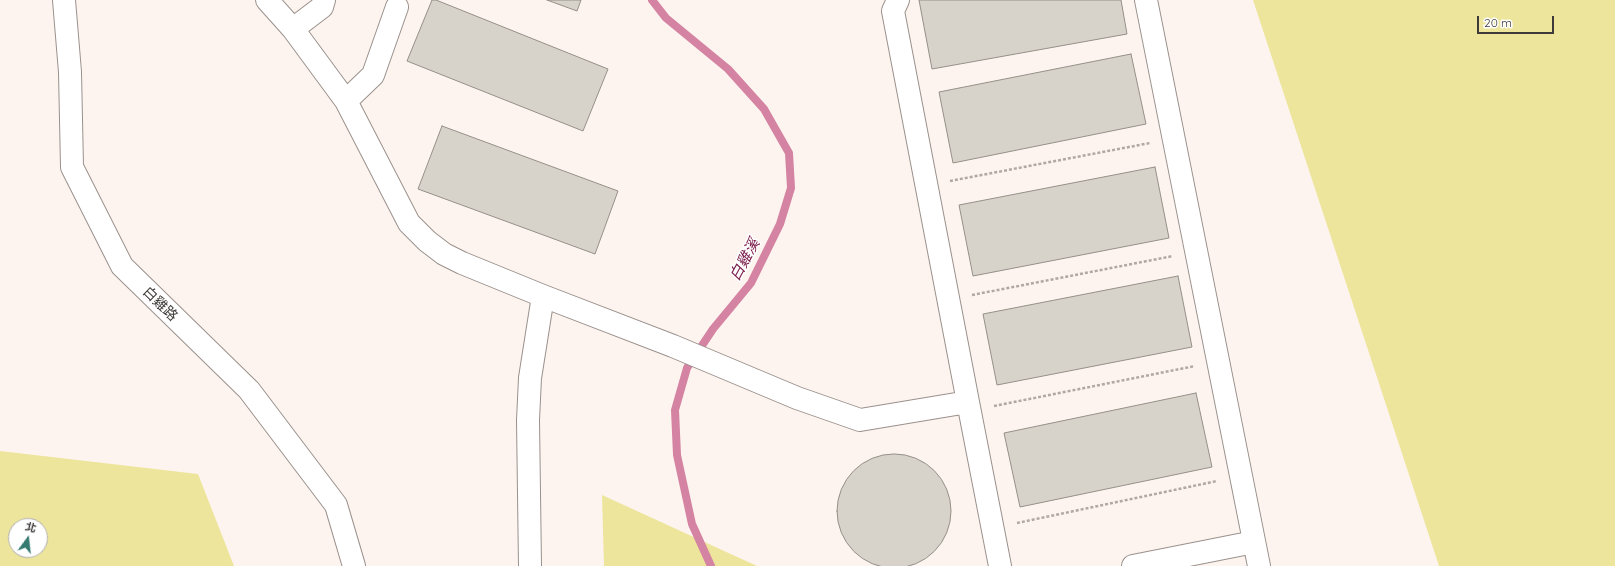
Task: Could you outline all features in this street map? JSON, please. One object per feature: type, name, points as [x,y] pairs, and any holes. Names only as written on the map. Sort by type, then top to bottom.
[{"type":"street","name":"白雞路","points":[[64,0],[70,72],[72,167],[122,266],[249,390],[336,505],[354,566]]},
{"type":"street","points":[[267,0],[293,29],[346,101],[409,223],[427,241],[444,254],[462,264],[673,346],[797,398],[860,420],[969,406]]},
{"type":"street","points":[[293,29],[322,7],[324,0]]},
{"type":"street","points":[[898,0],[893,11],[1000,566]]},
{"type":"street","points":[[1146,0],[1259,566]]},
{"type":"street","points":[[346,101],[373,75],[397,7]]},
{"type":"street","points":[[530,566],[528,420],[530,378],[542,296]]},
{"type":"street","points":[[1133,566],[1254,542]]},
{"type":"path","points":[[926,186],[1173,138]]},
{"type":"path","points":[[948,300],[1196,251]]},
{"type":"path","points":[[969,406],[1218,361]]},
{"type":"path","points":[[993,528],[1241,476]]},
{"type":"shaded area","points":[[1253,0],[1615,0],[1615,566],[1439,566]]},
{"type":"shaded area","points":[[0,451],[198,474],[234,566],[0,566]]},
{"type":"shaded area","points":[[602,495],[757,566],[604,566]]},
{"type":"building","points":[[432,0],[436,0],[608,69],[583,131],[407,61]]},
{"type":"building","points":[[547,0],[581,0],[577,11]]},
{"type":"building","points":[[919,0],[1121,0],[1127,34],[932,69]]},
{"type":"building","points":[[1131,54],[1146,124],[953,163],[939,92]]},
{"type":"building","points":[[442,126],[618,191],[595,254],[418,189]]},
{"type":"building","points":[[1155,167],[1169,238],[973,276],[959,205]]},
{"type":"building","points":[[1178,276],[1192,347],[997,385],[983,314]]},
{"type":"building","points":[[1196,393],[1212,467],[1020,507],[1004,433]]},
{"type":"building","points":[[894,454],[916,458],[934,471],[947,489],[951,511],[947,533],[934,551],[916,564],[894,568],[872,564],[854,551],[841,533],[837,511],[841,489],[854,471],[872,458]]},
{"type":"waterway","name":"白雞溪","points":[[652,0],[666,18],[728,69],[764,109],[789,153],[791,188],[780,224],[751,283],[713,329],[687,368],[675,410],[677,455],[692,524],[711,566]]}]
